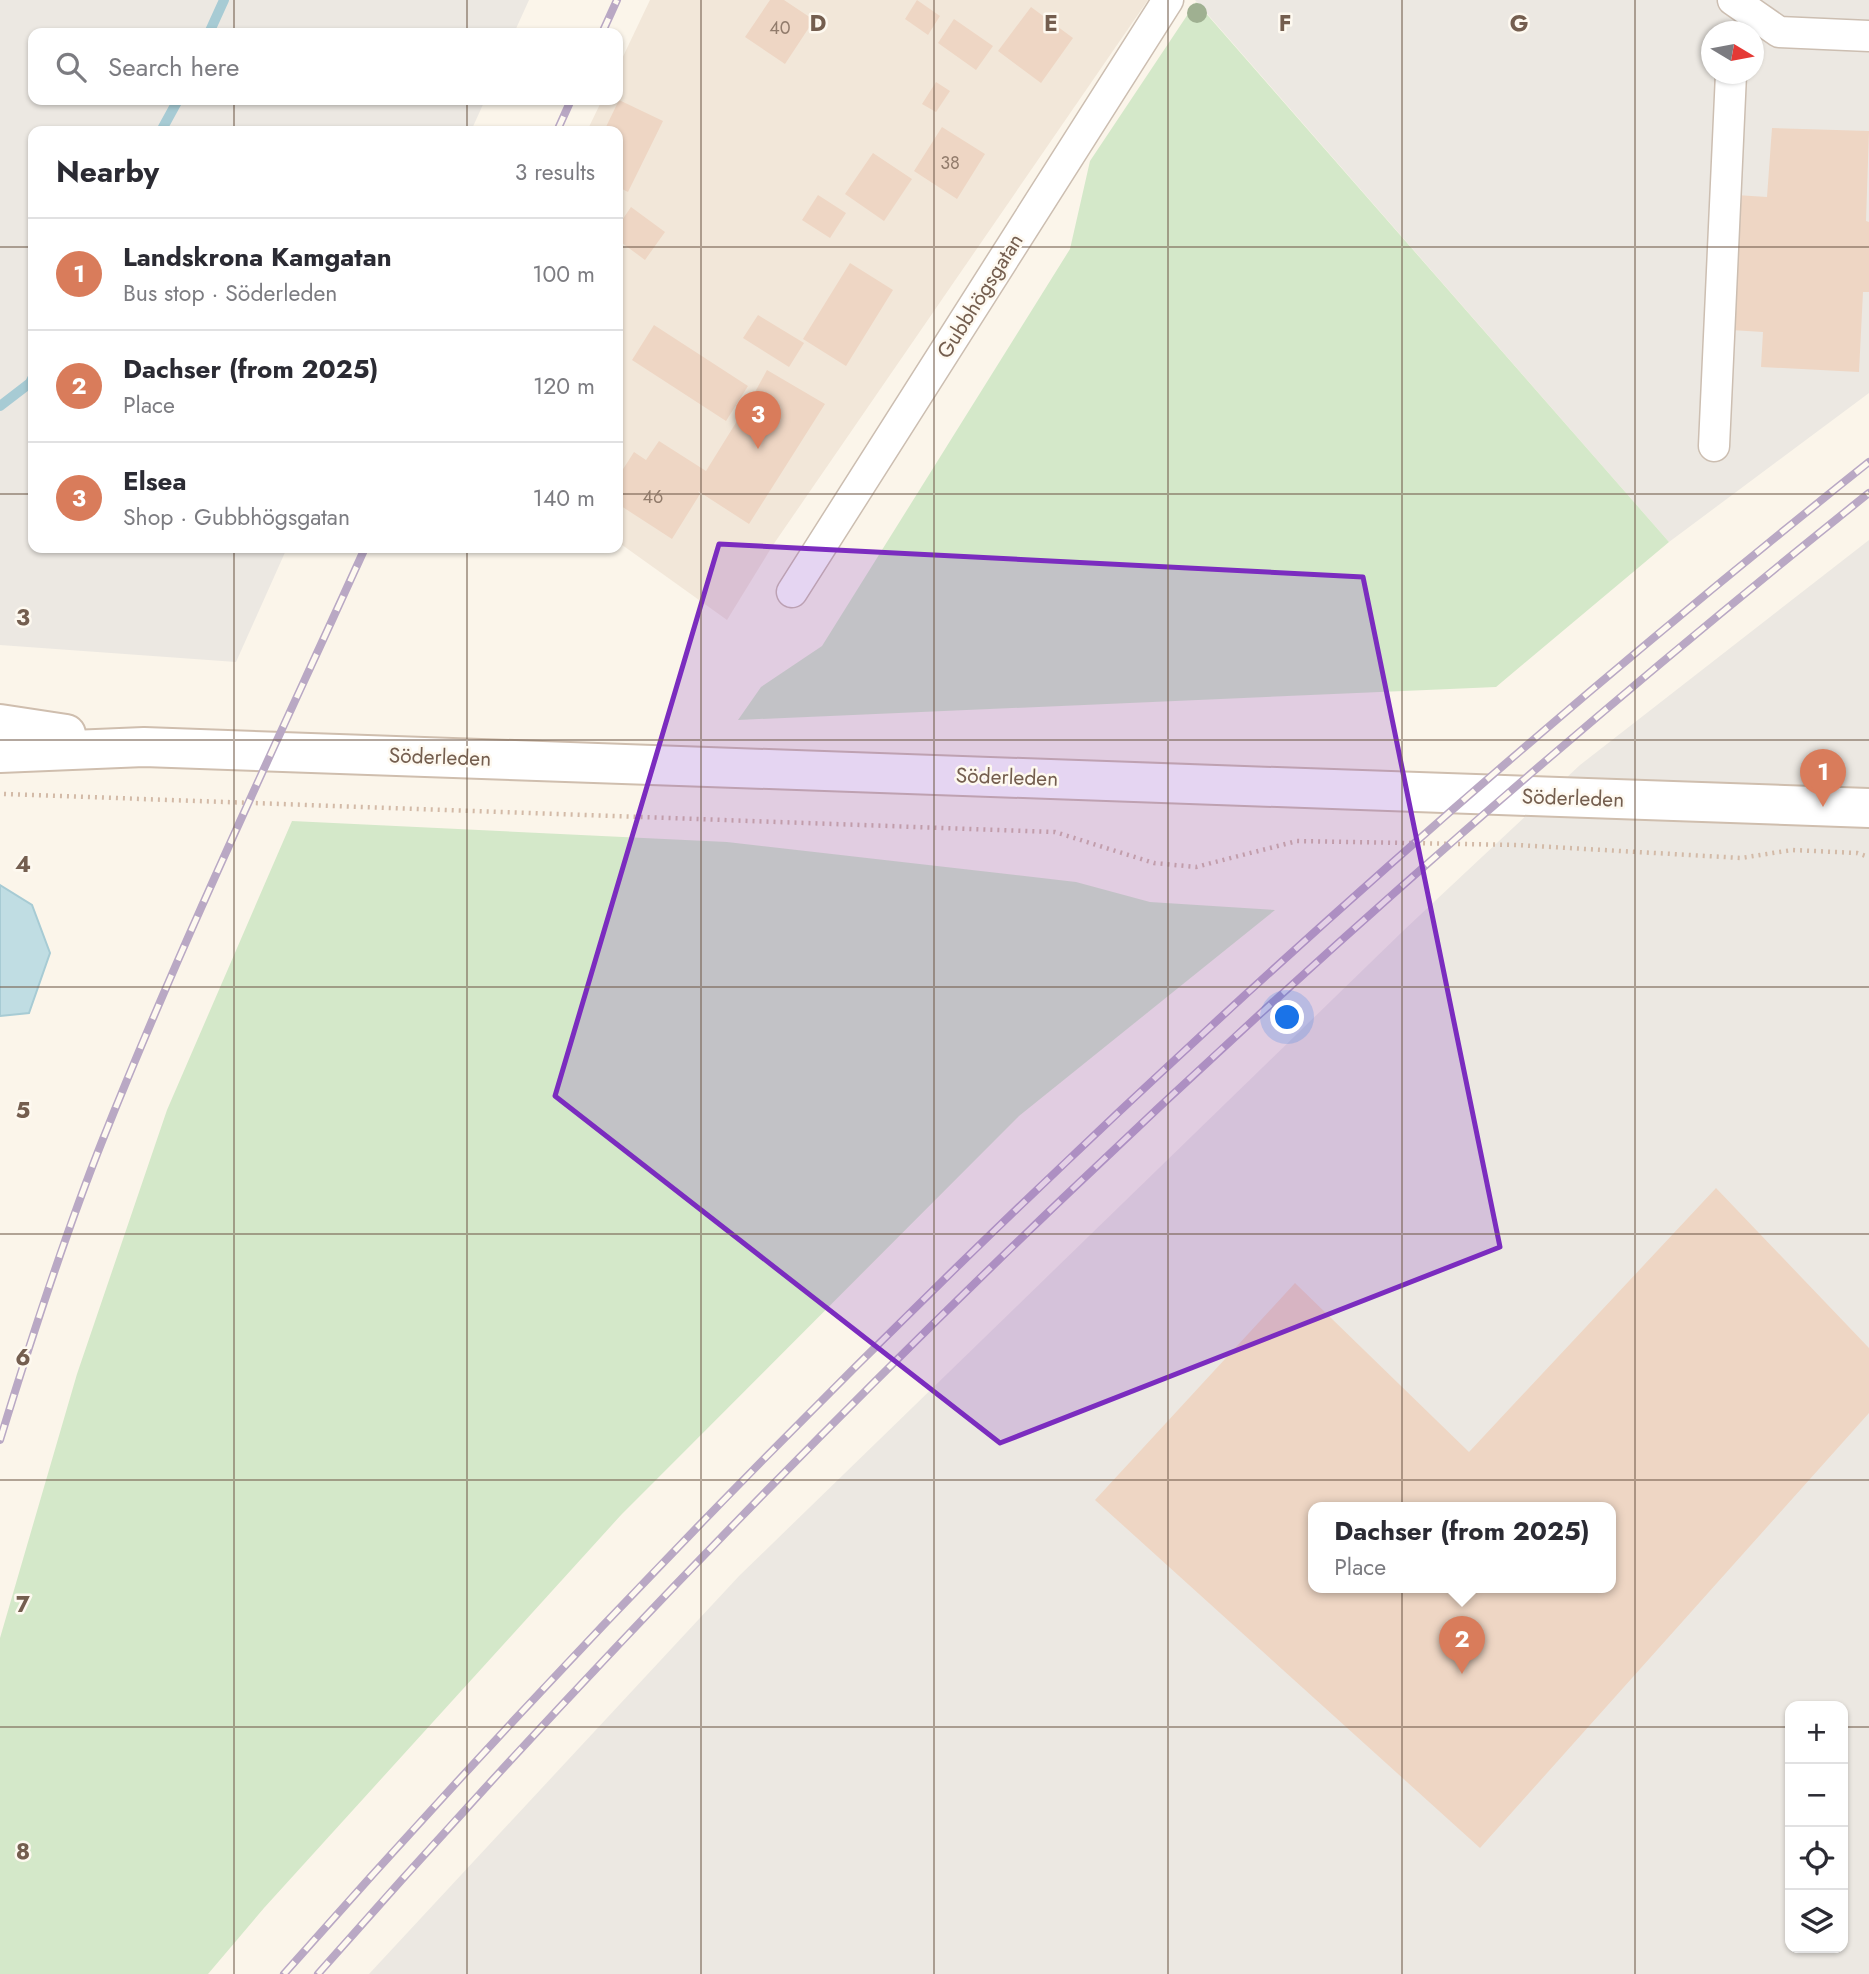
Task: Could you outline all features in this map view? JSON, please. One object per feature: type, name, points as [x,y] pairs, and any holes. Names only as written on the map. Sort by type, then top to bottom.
[{"type":"street","name":"Gubbhögsgatan","points":[[792,592],[1168,0]]},
{"type":"street","points":[[1733,21],[1734,0]]},
{"type":"street","points":[[1734,0],[1779,32],[1869,36]]},
{"type":"street","points":[[1714,446],[1731,84]]},
{"type":"street","name":"Söderleden","points":[[0,724],[144,747]]},
{"type":"street","name":"Söderleden","points":[[0,754],[144,747],[1869,808]]},
{"type":"path","points":[[0,794],[1055,832],[1154,863],[1196,867],[1297,841],[1517,845],[1741,858],[1792,850],[1857,853],[1869,857]]},
{"type":"highlighted area","points":[[719,544],[1363,577],[1500,1247],[1000,1443],[555,1096]]},
{"type":"shaded area","points":[[0,0],[529,0],[516,28],[28,28],[28,105],[483,105],[473,126],[28,126],[28,553],[285,553],[236,662],[0,645]]},
{"type":"shaded area","points":[[650,0],[1148,0],[773,545],[727,620],[623,546],[623,126],[589,126],[600,105],[623,105],[623,57]]},
{"type":"shaded area","points":[[1195,0],[1869,0],[1869,393],[1669,542]]},
{"type":"shaded area","points":[[1869,540],[1869,1974],[369,1974],[739,1576],[1404,930],[1580,765]]},
{"type":"green space","points":[[1196,2],[1669,542],[1496,687],[738,720],[761,687],[822,646],[1070,249],[1090,161]]},
{"type":"green space","points":[[292,821],[727,842],[1076,882],[1150,902],[1275,910],[1019,1116],[621,1515],[264,1908],[208,1974],[0,1974],[0,1638],[77,1374],[167,1110]]},
{"type":"water","points":[[0,885],[32,905],[50,953],[29,1013],[0,1016]]},
{"type":"building","points":[[770,0],[784,0],[814,20],[785,64],[745,37]]},
{"type":"building","points":[[917,0],[940,16],[928,35],[905,19]]},
{"type":"building","points":[[1031,7],[1073,38],[1041,83],[998,51]]},
{"type":"building","points":[[954,19],[993,46],[976,70],[938,43]]},
{"type":"building","points":[[936,82],[950,91],[936,112],[922,104]]},
{"type":"building","points":[[623,102],[663,121],[628,192],[623,190],[623,126],[606,126],[617,105],[623,105]]},
{"type":"building","points":[[942,127],[985,154],[957,199],[914,171]]},
{"type":"building","points":[[1772,128],[1869,131],[1866,221],[1869,222],[1869,292],[1863,292],[1859,372],[1761,367],[1763,332],[1731,330],[1736,195],[1767,197]]},
{"type":"building","points":[[873,153],[912,179],[884,221],[845,194]]},
{"type":"building","points":[[818,195],[846,213],[830,238],[802,220]]},
{"type":"building","points":[[631,207],[665,232],[645,260],[623,244],[623,219]]},
{"type":"building","points":[[850,263],[893,290],[846,366],[803,339]]},
{"type":"building","points":[[758,315],[804,343],[789,367],[743,338]]},
{"type":"building","points":[[654,325],[748,386],[726,421],[632,360]]},
{"type":"building","points":[[767,370],[825,404],[749,524],[698,491],[700,494],[672,539],[623,507],[623,469],[634,452],[646,460],[659,441],[706,471]]},
{"type":"building","points":[[1716,1188],[1869,1348],[1869,1413],[1480,1848],[1095,1500],[1295,1283],[1469,1452]]},
{"type":"waterway","points":[[211,28],[224,0]]},
{"type":"waterway","points":[[164,126],[175,105]]},
{"type":"waterway","points":[[0,406],[28,385]]},
{"type":"railway","points":[[604,28],[617,0]]},
{"type":"railway","points":[[559,126],[569,105]]},
{"type":"railway","points":[[284,1974],[468,1770],[655,1571],[847,1375],[1044,1184],[1244,996],[1448,814],[1657,635],[1869,462]]},
{"type":"railway","points":[[318,1974],[497,1775],[681,1579],[869,1388],[1061,1200],[1258,1016],[1458,837],[1662,662],[1869,493]]},
{"type":"railway","points":[[0,1440],[61,1251],[134,1064],[231,842],[363,553]]},
{"type":"place","name":"Elsea","points":[[758,449]]},
{"type":"place","name":"Landskrona Kamgatan","points":[[1823,807]]},
{"type":"place","name":"Dachser (from 2025)","points":[[1462,1674]]}]
